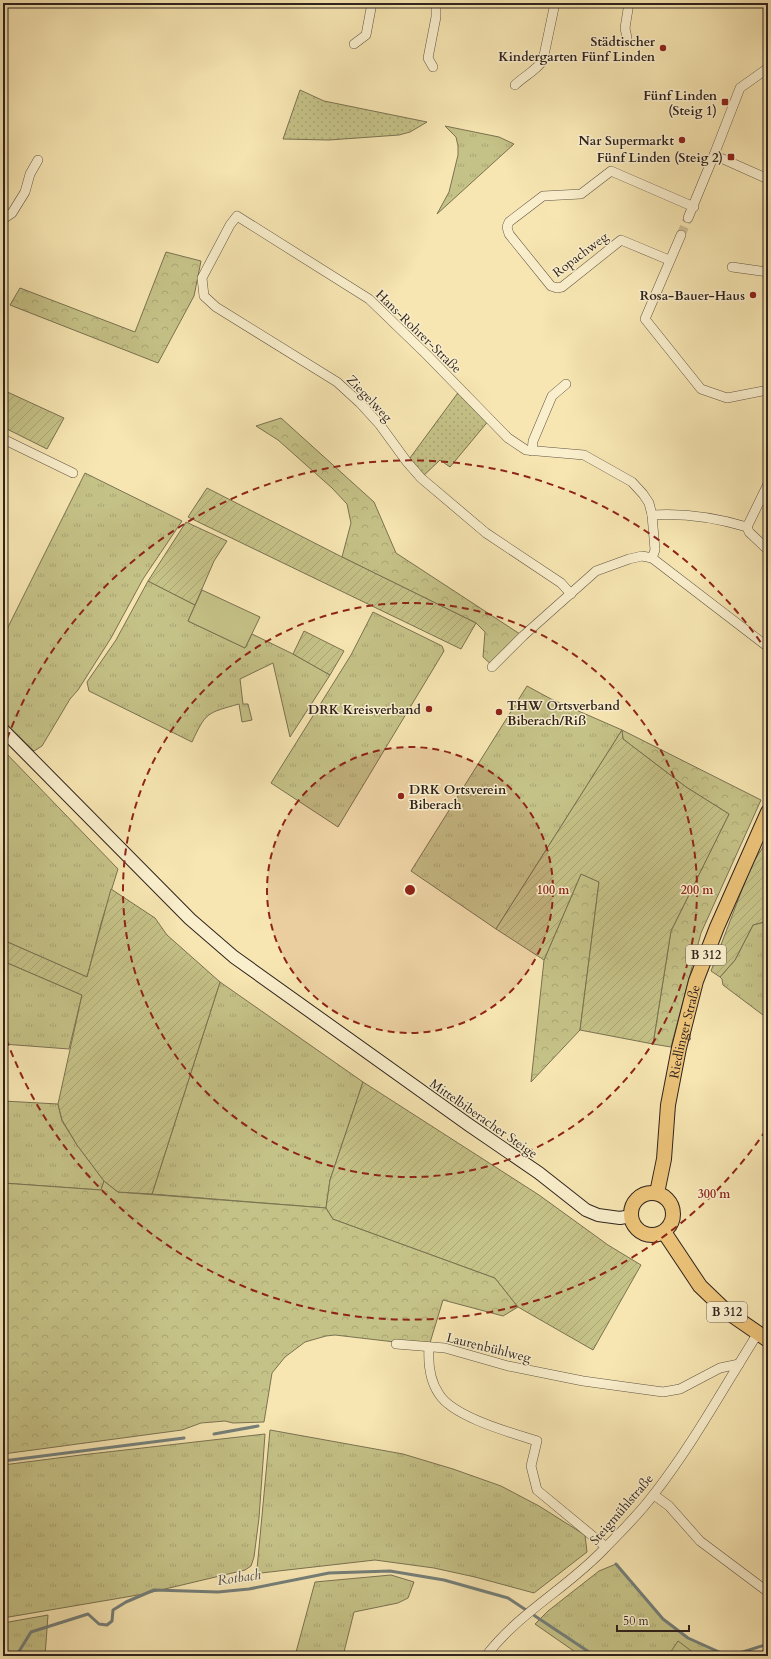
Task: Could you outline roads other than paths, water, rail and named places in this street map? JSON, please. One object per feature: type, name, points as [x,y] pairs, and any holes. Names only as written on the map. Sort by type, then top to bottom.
[{"type":"main road","name":"Riedlinger Straße","points":[[657,1193],[664,1159],[670,1098],[679,1048],[696,981],[717,927],[768,812]]},
{"type":"main road","points":[[650,1192],[657,1193],[664,1196],[670,1202],[673,1210],[673,1219],[670,1226],[664,1232],[656,1235],[647,1235],[639,1231],[633,1225],[631,1216],[633,1204],[643,1194],[650,1192]]},
{"type":"main road","name":"B 312","points":[[664,1232],[700,1286],[726,1311],[763,1336]]},
{"type":"street","points":[[354,44],[366,35],[372,3]]},
{"type":"street","points":[[433,67],[428,58],[436,17],[436,3]]},
{"type":"street","points":[[515,85],[522,78],[538,68],[543,60],[555,3]]},
{"type":"street","points":[[627,38],[625,28],[629,3]]},
{"type":"street","points":[[688,218],[694,207],[740,88],[768,68]]},
{"type":"street","points":[[714,155],[768,179]]},
{"type":"street","points":[[3,219],[12,213],[25,192],[30,174],[38,160]]},
{"type":"street","name":"Ropachweg","points":[[670,260],[620,240],[562,286],[557,288],[551,286],[509,234],[506,227],[510,222],[543,196],[581,194],[610,171],[694,207]]},
{"type":"street","name":"Hans-Rohrer-Straße","points":[[237,216],[369,300],[427,355],[508,438],[526,450],[584,455],[632,482],[649,503],[652,515],[655,550],[652,558]]},
{"type":"street","name":"Ziegelweg","points":[[237,216],[230,224],[202,278],[204,296],[216,307],[337,382],[370,414],[421,478],[486,533],[561,583],[570,594]]},
{"type":"street","points":[[681,235],[645,319],[701,389],[727,398],[768,390]]},
{"type":"street","points":[[732,267],[768,272]]},
{"type":"street","points":[[532,451],[533,441],[552,396],[566,384]]},
{"type":"street","points":[[3,439],[73,473]]},
{"type":"street","points":[[747,527],[768,484]]},
{"type":"street","points":[[652,515],[690,516],[730,522],[747,527],[749,532],[768,550]]},
{"type":"street","points":[[492,667],[523,636],[596,571],[612,564],[642,556],[652,558],[768,646]]},
{"type":"street","name":"Mittelbiberacher Steige","points":[[3,730],[118,848],[211,938],[234,957],[469,1126],[538,1173],[586,1210],[598,1215],[620,1218],[631,1216]]},
{"type":"street","name":"Steigmühlstraße","points":[[486,1656],[496,1643],[543,1600],[596,1558],[654,1494],[695,1435],[738,1364],[763,1336]]},
{"type":"street","points":[[396,1344],[429,1347]]},
{"type":"street","name":"Laurenbühlweg","points":[[606,1547],[537,1490],[531,1466],[537,1441],[499,1429],[454,1409],[439,1395],[431,1377],[428,1360],[429,1347],[445,1348],[508,1366],[583,1382],[663,1392],[680,1389],[720,1368],[738,1364]]},
{"type":"street","points":[[654,1494],[669,1506],[700,1541],[768,1592]]},
{"type":"waterway","points":[[214,1434],[258,1426]]},
{"type":"waterway","points":[[3,1461],[184,1438]]},
{"type":"waterway","points":[[616,1564],[663,1619],[688,1638],[728,1656]]},
{"type":"waterway","name":"Rotbach","points":[[3,1652],[18,1653],[31,1632],[88,1614],[99,1624],[107,1625],[112,1621],[113,1610],[126,1602],[154,1590],[218,1592],[249,1589],[329,1573],[390,1571],[444,1580],[508,1598],[595,1656]]},
{"type":"waterway","points":[[730,1656],[768,1644]]},
{"type":"tunnel","points":[[681,235],[688,218]]},
{"type":"place","name":"Städtischer Kindergarten Fünf Linden","points":[[663,48]]},
{"type":"place","name":"Fünf Linden (Steig 1)","points":[[725,102]]},
{"type":"place","name":"Nar Supermarkt","points":[[682,140]]},
{"type":"place","name":"Fünf Linden (Steig 2)","points":[[731,157]]},
{"type":"place","name":"Rosa-Bauer-Haus","points":[[753,295]]},
{"type":"place","name":"DRK Kreisverband","points":[[429,709]]},
{"type":"place","name":"THW Ortsverband Biberach/Riß","points":[[499,712]]},
{"type":"place","name":"DRK Ortsverein Biberach","points":[[401,796]]}]
